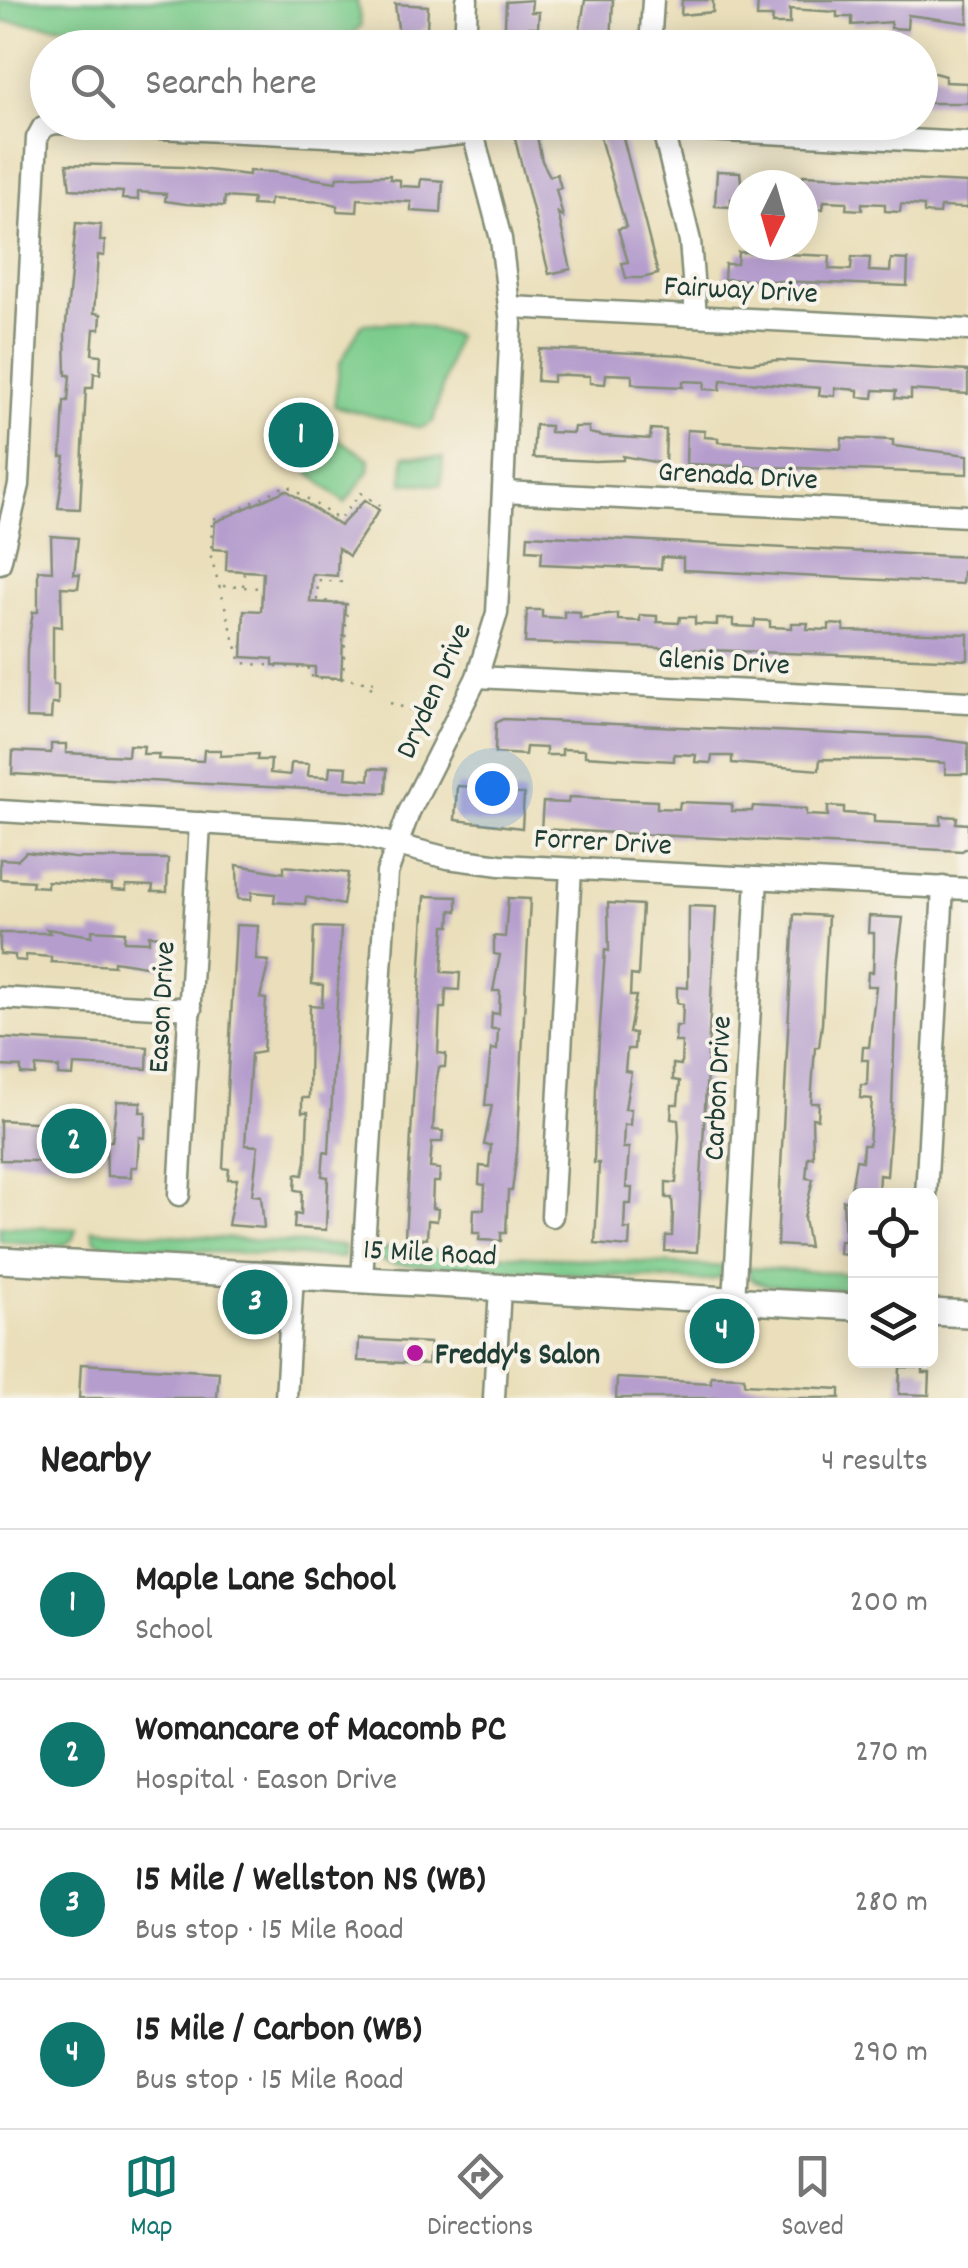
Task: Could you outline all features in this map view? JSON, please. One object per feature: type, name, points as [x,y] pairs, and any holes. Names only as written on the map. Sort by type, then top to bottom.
[{"type":"main road","name":"15 Mile Road","points":[[0,1260],[848,1308]]},
{"type":"main road","points":[[938,1312],[968,1314]]},
{"type":"street","points":[[466,30],[467,0]]},
{"type":"street","points":[[651,30],[652,0]]},
{"type":"street","points":[[0,563],[20,474],[38,140]]},
{"type":"street","name":"Dryden Drive","points":[[362,1279],[382,908],[396,842],[477,677],[497,613],[510,307],[501,238],[474,140]]},
{"type":"street","points":[[666,140],[687,225],[696,316]]},
{"type":"street","points":[[904,140],[968,144]]},
{"type":"street","name":"Fairway Drive","points":[[510,307],[968,330]]},
{"type":"street","name":"Grenada Drive","points":[[504,492],[968,516]]},
{"type":"street","name":"Glenis Drive","points":[[477,677],[968,702]]},
{"type":"street","name":"Forrer Drive","points":[[0,810],[346,832],[466,861],[968,888]]},
{"type":"street","name":"Eason Drive","points":[[180,1195],[200,822]]},
{"type":"street","points":[[552,1216],[571,869]]},
{"type":"street","name":"Carbon Drive","points":[[734,1301],[757,878]]},
{"type":"street","points":[[926,1188],[944,887]]},
{"type":"street","points":[[0,998],[191,1009]]},
{"type":"street","points":[[286,1398],[293,1275]]},
{"type":"street","points":[[494,1398],[500,1288]]},
{"type":"path","points":[[374,682],[312,678],[312,669],[241,663],[210,549],[212,518],[220,519],[287,486],[339,520],[361,492],[384,508]]},
{"type":"path","points":[[243,587],[244,573]]},
{"type":"path","points":[[311,580],[342,582]]},
{"type":"path","points":[[318,580],[316,600],[347,604],[343,680]]},
{"type":"path","points":[[221,586],[261,588]]},
{"type":"path","points":[[360,681],[372,688]]},
{"type":"path","points":[[393,702],[438,719]]},
{"type":"green space","points":[[0,0],[357,0],[361,26],[356,30],[104,30],[0,21]]},
{"type":"green space","points":[[409,322],[456,336],[433,422],[421,428],[334,406],[340,363],[362,324]]},
{"type":"green space","points":[[333,436],[370,459],[369,471],[345,503],[307,471],[310,454],[301,453],[303,438],[325,442]]},
{"type":"green space","points":[[404,456],[443,458],[441,485],[403,483]]},
{"type":"green space","points":[[0,1226],[76,1229],[73,1239],[64,1245],[0,1241]]},
{"type":"green space","points":[[92,1230],[344,1246],[344,1258],[106,1247],[95,1241]]},
{"type":"green space","points":[[382,1248],[725,1267],[719,1278],[706,1281],[393,1264],[381,1260]]},
{"type":"green space","points":[[746,1268],[848,1274],[848,1290],[766,1285],[751,1279]]},
{"type":"building","points":[[532,0],[531,12],[539,12],[538,27],[505,30],[506,2]]},
{"type":"building","points":[[585,0],[613,0],[612,30],[580,30]]},
{"type":"building","points":[[682,0],[713,0],[713,12],[681,15]]},
{"type":"building","points":[[758,0],[968,0],[968,23],[908,15],[907,29],[891,28],[891,22],[852,25],[852,17],[837,17],[837,12],[790,9],[790,24],[772,24],[773,17],[757,17]]},
{"type":"building","points":[[395,4],[428,6],[427,29],[398,30]]},
{"type":"building","points":[[938,74],[945,76],[945,82],[968,83],[968,103],[938,103]]},
{"type":"building","points":[[515,140],[538,140],[542,161],[550,176],[557,174],[561,188],[556,189],[563,217],[558,213],[571,269],[549,274]]},
{"type":"building","points":[[601,140],[624,140],[658,274],[626,278],[622,263],[628,262],[618,229],[626,227]]},
{"type":"building","points":[[67,164],[183,167],[249,175],[249,171],[271,172],[336,182],[337,177],[390,175],[390,179],[400,180],[400,186],[420,187],[421,179],[443,181],[441,213],[411,211],[411,202],[358,199],[357,212],[337,211],[337,205],[325,202],[270,199],[269,206],[252,205],[253,199],[225,197],[224,206],[186,204],[165,201],[166,194],[138,192],[138,200],[122,199],[123,192],[70,189]]},
{"type":"building","points":[[717,171],[728,171],[728,207],[715,206]]},
{"type":"building","points":[[818,176],[968,183],[968,208],[940,207],[939,214],[924,213],[924,206],[901,204],[900,212],[885,211],[885,204],[862,203],[862,210],[846,209],[847,202],[824,201],[823,209],[818,209]]},
{"type":"building","points":[[76,223],[101,225],[100,241],[105,241],[104,256],[98,255],[94,313],[101,314],[100,329],[94,329],[92,354],[101,355],[100,374],[94,373],[93,388],[86,388],[80,509],[58,508],[65,457],[61,457],[64,401],[68,401],[70,375],[66,375],[65,334]]},
{"type":"building","points":[[818,255],[830,256],[829,269],[851,270],[852,257],[870,258],[869,271],[890,272],[891,259],[908,260],[907,286],[724,279],[725,264],[737,264],[737,260],[818,260]]},
{"type":"building","points":[[539,349],[684,355],[750,363],[778,360],[968,371],[968,394],[911,390],[911,399],[895,398],[896,391],[874,390],[873,398],[858,397],[858,390],[835,388],[835,396],[819,395],[820,388],[721,380],[720,390],[704,389],[705,382],[683,381],[683,387],[639,385],[632,383],[632,375],[606,374],[605,384],[590,383],[590,376],[568,375],[553,375],[553,382],[537,381]]},
{"type":"building","points":[[535,425],[550,426],[550,432],[573,433],[574,427],[589,427],[589,433],[603,436],[650,439],[651,429],[666,430],[665,464],[623,456],[623,460],[595,461],[533,458]]},
{"type":"building","points":[[687,430],[705,431],[704,437],[718,438],[718,442],[841,449],[842,438],[893,440],[893,446],[968,455],[968,474],[686,464]]},
{"type":"building","points":[[286,490],[340,526],[365,500],[379,510],[349,556],[338,548],[337,576],[312,574],[310,602],[345,604],[341,678],[315,677],[315,667],[273,665],[273,659],[242,657],[244,610],[261,611],[263,572],[226,570],[227,550],[213,549],[215,522]]},
{"type":"building","points":[[528,535],[968,557],[968,572],[963,572],[962,584],[683,570],[683,558],[662,557],[661,569],[541,564],[542,551],[527,550]]},
{"type":"building","points":[[51,536],[78,538],[74,574],[80,574],[78,588],[61,587],[62,627],[53,626],[53,685],[58,685],[58,704],[52,704],[51,719],[26,718],[27,649],[33,612],[38,612],[38,570],[52,571]]},
{"type":"building","points":[[527,610],[542,610],[542,617],[564,618],[564,611],[580,612],[580,618],[618,614],[618,620],[640,621],[640,615],[657,616],[657,622],[679,623],[680,617],[695,617],[695,624],[717,625],[717,619],[733,619],[733,626],[754,627],[755,620],[770,621],[770,627],[792,628],[792,623],[808,623],[807,629],[829,630],[829,624],[844,625],[844,631],[968,634],[968,660],[525,643]]},
{"type":"building","points":[[503,719],[928,738],[968,743],[968,774],[945,774],[945,763],[898,760],[820,759],[819,770],[732,763],[732,756],[712,756],[711,763],[695,762],[696,755],[674,754],[674,761],[585,756],[585,750],[562,749],[562,755],[546,755],[546,748],[526,747],[525,755],[495,753],[496,723]]},
{"type":"building","points":[[51,744],[66,744],[66,753],[128,756],[129,745],[144,746],[143,754],[159,754],[158,759],[203,761],[204,750],[221,750],[220,756],[258,754],[257,760],[271,760],[270,773],[290,775],[291,763],[309,764],[308,776],[329,777],[330,766],[347,767],[346,778],[369,780],[370,768],[387,769],[386,793],[12,774],[13,751],[51,753]]},
{"type":"building","points":[[457,786],[472,787],[472,793],[524,794],[522,828],[455,820]]},
{"type":"building","points":[[569,797],[657,801],[657,808],[679,809],[680,802],[732,804],[731,811],[752,811],[753,806],[806,809],[806,815],[828,816],[828,806],[844,807],[844,813],[874,815],[874,822],[941,825],[941,816],[957,817],[956,823],[968,824],[968,847],[962,851],[541,829],[543,802],[568,803]]},
{"type":"building","points":[[26,852],[74,858],[168,859],[167,892],[152,892],[153,886],[126,885],[126,891],[112,890],[112,885],[47,881],[47,887],[32,886],[33,881],[0,879],[0,859],[18,860]]},
{"type":"building","points":[[237,865],[284,873],[284,866],[348,873],[343,905],[306,897],[305,904],[274,902],[275,894],[252,892],[251,900],[238,899]]},
{"type":"building","points":[[425,896],[457,897],[457,911],[451,910],[450,926],[445,926],[442,972],[460,973],[459,990],[446,989],[445,1008],[440,1008],[438,1053],[446,1054],[445,1067],[439,1067],[436,1083],[433,1130],[443,1131],[442,1142],[432,1142],[430,1168],[440,1169],[439,1182],[433,1182],[432,1208],[438,1209],[437,1221],[428,1220],[427,1239],[405,1237]]},
{"type":"building","points":[[508,898],[530,899],[517,1152],[512,1191],[508,1191],[506,1233],[501,1233],[501,1241],[479,1240],[480,1233],[473,1233],[474,1209],[484,1209],[485,1185],[479,1184],[480,1166],[489,1167],[491,1145],[484,1145],[492,1105],[485,1105],[491,1049],[497,1050],[498,1029],[491,1029],[492,1013],[499,1014],[500,991],[493,991],[500,955],[494,954],[494,936],[505,937]]},
{"type":"building","points":[[608,903],[642,905],[638,976],[631,975],[630,996],[636,996],[629,1033],[635,1033],[634,1049],[627,1049],[625,1071],[631,1072],[625,1109],[631,1109],[630,1125],[624,1125],[623,1148],[629,1148],[626,1188],[632,1188],[631,1204],[625,1204],[624,1229],[630,1229],[629,1247],[595,1244],[599,1163],[594,1163],[596,1086],[605,950],[609,951]]},
{"type":"building","points":[[689,906],[716,907],[697,1252],[665,1251],[666,1236],[672,1236],[673,1214],[672,1198],[666,1198],[666,1182],[676,1183],[679,1136],[678,1120],[671,1119],[672,1104],[678,1104],[680,1081],[673,1080],[673,1064],[681,1065],[682,1042],[675,1042],[676,1026],[682,1026],[683,1004],[677,1003],[677,987],[688,988]]},
{"type":"building","points":[[794,914],[828,916],[822,1024],[819,1047],[815,1047],[811,1103],[819,1103],[818,1119],[812,1118],[813,1157],[808,1157],[806,1178],[813,1179],[804,1218],[809,1247],[777,1245]]},
{"type":"building","points":[[869,916],[903,918],[897,965],[887,1176],[879,1175],[878,1188],[851,1188],[856,1160],[862,1161],[863,1145],[869,1145],[872,1099],[860,1098],[861,1085],[867,1085],[868,1060],[862,1060],[863,1047],[869,1047],[876,986],[867,986],[868,972],[873,972],[874,949],[874,933],[868,933]]},
{"type":"building","points":[[236,925],[258,926],[256,960],[269,961],[260,998],[266,999],[263,1052],[251,1054],[245,1145],[258,1146],[252,1195],[261,1196],[264,1228],[228,1225],[237,1179],[228,1179],[229,1169],[223,1168]]},
{"type":"building","points":[[314,927],[341,928],[329,1153],[324,1152],[322,1176],[328,1177],[326,1230],[294,1228],[295,1214],[301,1215],[302,1191],[295,1190],[296,1174],[303,1175],[306,1161],[308,1112],[302,1112],[302,1098],[309,1098],[310,1005],[322,1006],[323,985],[312,984]]},
{"type":"building","points":[[47,929],[92,936],[92,930],[125,932],[124,941],[149,942],[149,935],[166,936],[164,969],[114,961],[114,966],[51,962],[51,957],[26,955],[26,961],[15,960],[15,955],[0,954],[0,933],[50,933]]},
{"type":"building","points":[[0,1038],[148,1047],[147,1069],[74,1065],[73,1076],[58,1075],[59,1068],[36,1066],[35,1075],[21,1074],[21,1067],[0,1066]]},
{"type":"building","points":[[117,1101],[141,1102],[140,1112],[146,1112],[145,1138],[139,1137],[137,1167],[131,1167],[131,1177],[107,1176],[106,1141],[112,1141]]},
{"type":"building","points":[[0,1120],[82,1125],[80,1158],[66,1158],[66,1162],[0,1160]]},
{"type":"building","points":[[843,1200],[848,1200],[848,1255],[839,1254],[840,1241],[845,1241]]},
{"type":"building","points":[[359,1339],[430,1343],[428,1364],[358,1361]]},
{"type":"building","points":[[81,1364],[219,1372],[217,1398],[79,1398]]},
{"type":"building","points":[[900,1368],[923,1368],[923,1373],[930,1373],[929,1395],[899,1394]]},
{"type":"building","points":[[711,1376],[744,1377],[744,1384],[840,1389],[840,1398],[616,1398],[617,1378],[711,1383]]},
{"type":"place","name":"Maple Lane School","points":[[301,435]]},
{"type":"place","name":"Womancare of Macomb PC","points":[[74,1141]]},
{"type":"place","name":"15 Mile / Wellston NS (WB)","points":[[255,1302]]},
{"type":"place","name":"15 Mile / Carbon (WB)","points":[[722,1331]]},
{"type":"place","name":"Freddy's Salon","points":[[415,1353]]}]
